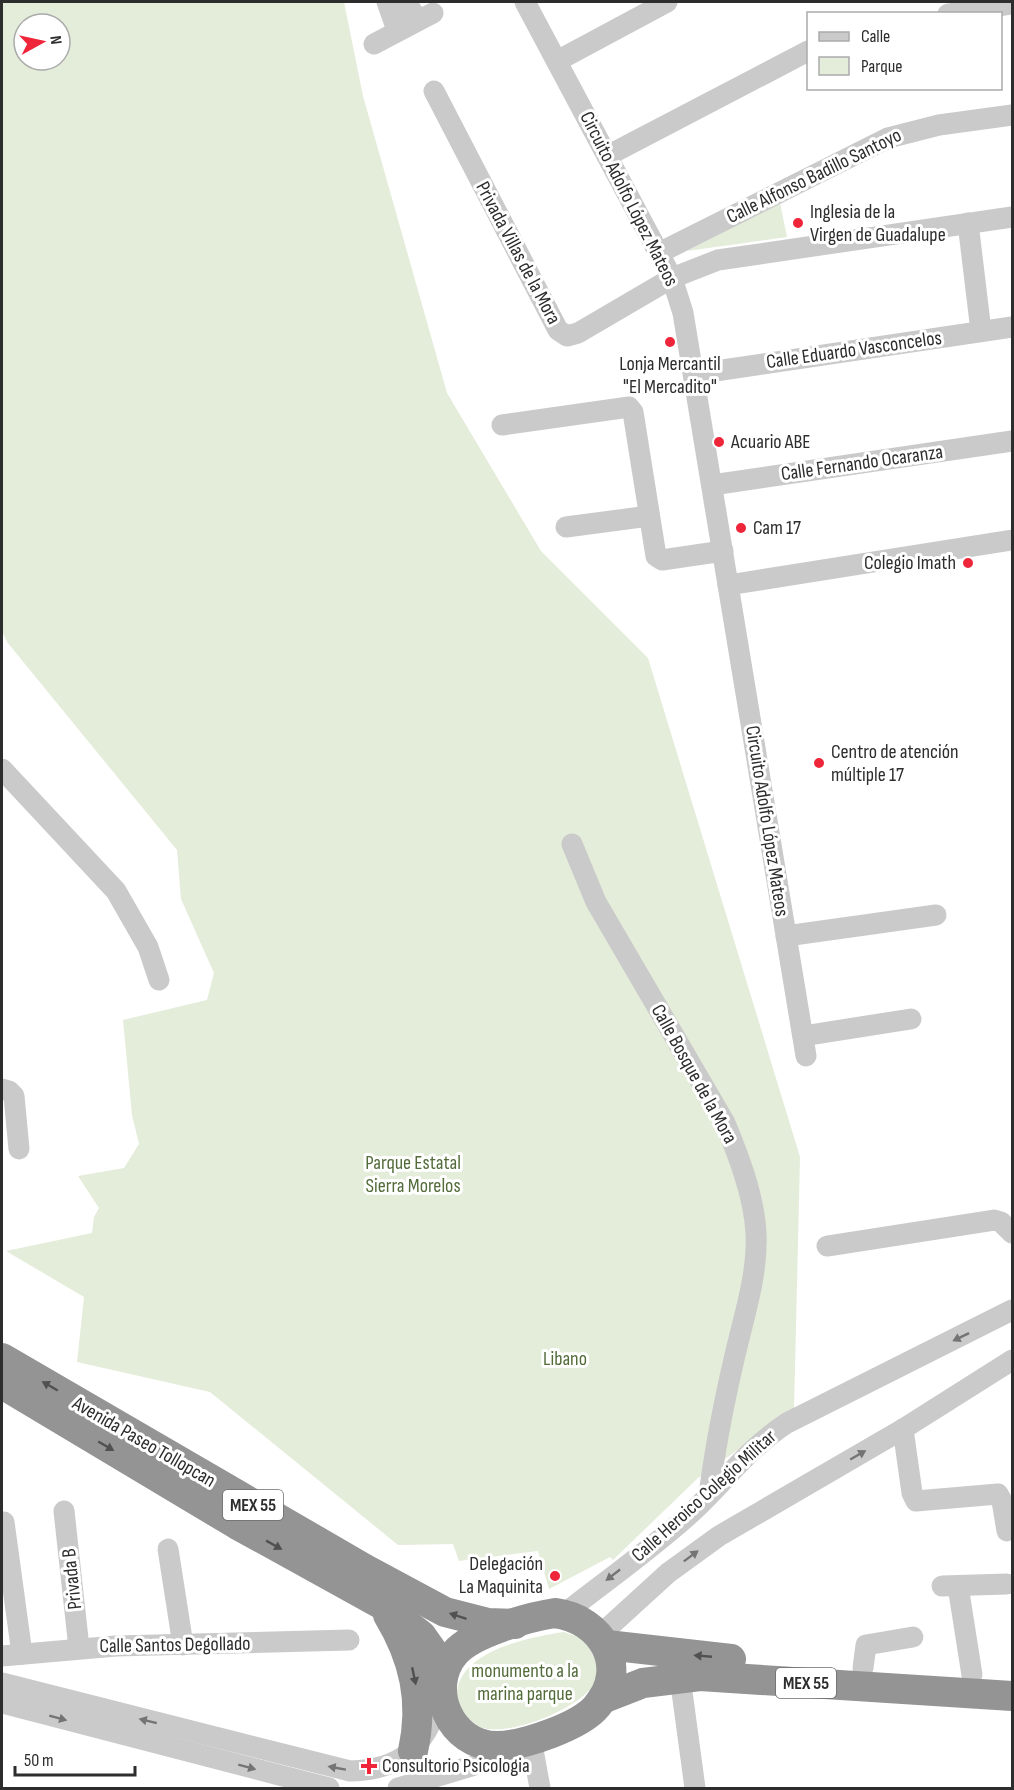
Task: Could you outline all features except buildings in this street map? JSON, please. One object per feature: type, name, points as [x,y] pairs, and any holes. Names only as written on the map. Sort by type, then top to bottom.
[{"type":"highway","name":"Avenida Paseo Tollopcan","points":[[2,1358],[365,1569],[445,1612],[488,1623],[515,1624]]},
{"type":"highway","name":"Avenida Paseo Tollopcan","points":[[2,1384],[236,1524],[381,1604],[421,1635],[438,1659],[443,1686]]},
{"type":"highway","points":[[381,1604],[404,1644],[414,1671],[419,1715],[413,1751]]},
{"type":"highway","points":[[564,1614],[592,1627],[603,1640],[610,1678],[602,1699],[585,1717],[519,1742],[485,1745],[462,1733],[449,1717],[443,1686],[455,1653],[465,1644],[539,1615],[564,1614]]},
{"type":"highway","name":"MEX 55","points":[[603,1640],[701,1656],[1012,1678]]},
{"type":"highway","name":"MEX 55","points":[[602,1699],[643,1683],[680,1677],[1012,1696]]},
{"type":"street","points":[[387,2],[397,30]]},
{"type":"street","points":[[374,44],[426,16],[406,2]]},
{"type":"street","name":"Circuito Adolfo López Mateos","points":[[525,2],[672,278],[683,313],[695,374],[805,1046],[911,1018]]},
{"type":"street","points":[[557,61],[666,2]]},
{"type":"street","points":[[961,12],[1012,4]]},
{"type":"street","points":[[607,156],[807,52]]},
{"type":"street","name":"Privada Villas de la Mora","points":[[434,91],[562,334],[573,336],[672,278]]},
{"type":"street","name":"Calle Alfonso Badillo Santoyo","points":[[658,253],[888,138],[939,125],[1012,115]]},
{"type":"street","points":[[672,278],[704,264],[736,256],[1012,217]]},
{"type":"street","points":[[968,223],[981,331]]},
{"type":"street","name":"Calle Eduardo Vasconcelos","points":[[695,374],[1012,327]]},
{"type":"street","points":[[502,425],[629,407],[633,412],[655,552],[662,560],[723,551]]},
{"type":"street","name":"Calle Fernando Ocaranza","points":[[712,485],[1012,441]]},
{"type":"street","points":[[566,527],[649,516]]},
{"type":"street","points":[[728,585],[1012,540]]},
{"type":"street","points":[[2,769],[116,891],[148,947],[159,980]]},
{"type":"street","name":"Calle Bosque de la Mora","points":[[572,844],[596,902],[724,1123],[739,1157],[751,1203],[756,1231],[753,1278],[721,1415],[709,1495]]},
{"type":"street","points":[[786,936],[936,915]]},
{"type":"street","points":[[2,1089],[14,1096],[20,1149]]},
{"type":"street","points":[[827,1246],[994,1220],[1001,1222],[1012,1233]]},
{"type":"street","name":"Calle Heroico Colegio Militar","points":[[564,1614],[689,1514],[746,1454],[787,1423],[1012,1310]]},
{"type":"street","name":"Calle Heroico Colegio Militar","points":[[603,1640],[645,1593],[710,1542],[903,1430],[1012,1360]]},
{"type":"street","points":[[903,1430],[912,1493],[916,1501],[998,1494],[1002,1501],[1007,1531]]},
{"type":"street","name":"Privada B","points":[[64,1511],[79,1648]]},
{"type":"street","points":[[4,1522],[12,1655]]},
{"type":"street","points":[[168,1549],[183,1645]]},
{"type":"street","points":[[972,1675],[950,1586],[1007,1584]]},
{"type":"street","points":[[863,1668],[866,1645],[913,1637]]},
{"type":"street","name":"Calle Santos Degollado","points":[[12,1655],[79,1648],[349,1640]]},
{"type":"street","points":[[680,1677],[695,1788]]},
{"type":"street","points":[[2,1683],[330,1767],[350,1770],[378,1768],[413,1751],[434,1720],[443,1686]]},
{"type":"street","points":[[2,1703],[329,1788]]},
{"type":"street","points":[[398,1788],[485,1762],[519,1742],[540,1788]]},
{"type":"street","points":[[378,1768],[387,1788]]},
{"type":"green space","name":"Parque Estatal Sierra Morelos","points":[[2,2],[344,2],[363,96],[447,393],[541,551],[648,658],[800,1157],[794,1410],[698,1478],[613,1560],[610,1557],[549,1589],[538,1551],[459,1561],[453,1544],[398,1545],[210,1392],[77,1362],[84,1297],[6,1251],[92,1233],[94,1217],[99,1208],[78,1176],[124,1168],[139,1144],[132,1115],[123,1020],[207,1000],[214,973],[181,899],[177,850],[7,642],[2,631]]},
{"type":"green space","points":[[780,203],[787,237],[687,251]]},
{"type":"green space","name":"monumento a la marina parque","points":[[564,1632],[584,1639],[599,1666],[593,1685],[583,1696],[553,1714],[517,1727],[484,1728],[472,1723],[461,1712],[457,1701],[460,1681],[468,1669],[481,1658],[514,1643]]},
{"type":"place","name":"Inglesia de la Virgen de Guadalupe","points":[[798,223]]},
{"type":"place","name":"Lonja Mercantil \"El Mercadito\"","points":[[670,342]]},
{"type":"place","name":"Acuario ABE","points":[[719,442]]},
{"type":"place","name":"Cam 17","points":[[741,528]]},
{"type":"place","name":"Colegio Imath","points":[[968,563]]},
{"type":"place","name":"Centro de atención múltiple 17","points":[[819,763]]},
{"type":"place","name":"Delegación La Maquinita","points":[[555,1576]]},
{"type":"place","name":"Consultorio Psicologia","points":[[369,1766]]},
{"type":"park label","name":"Libano","points":[[565,1359]]}]
